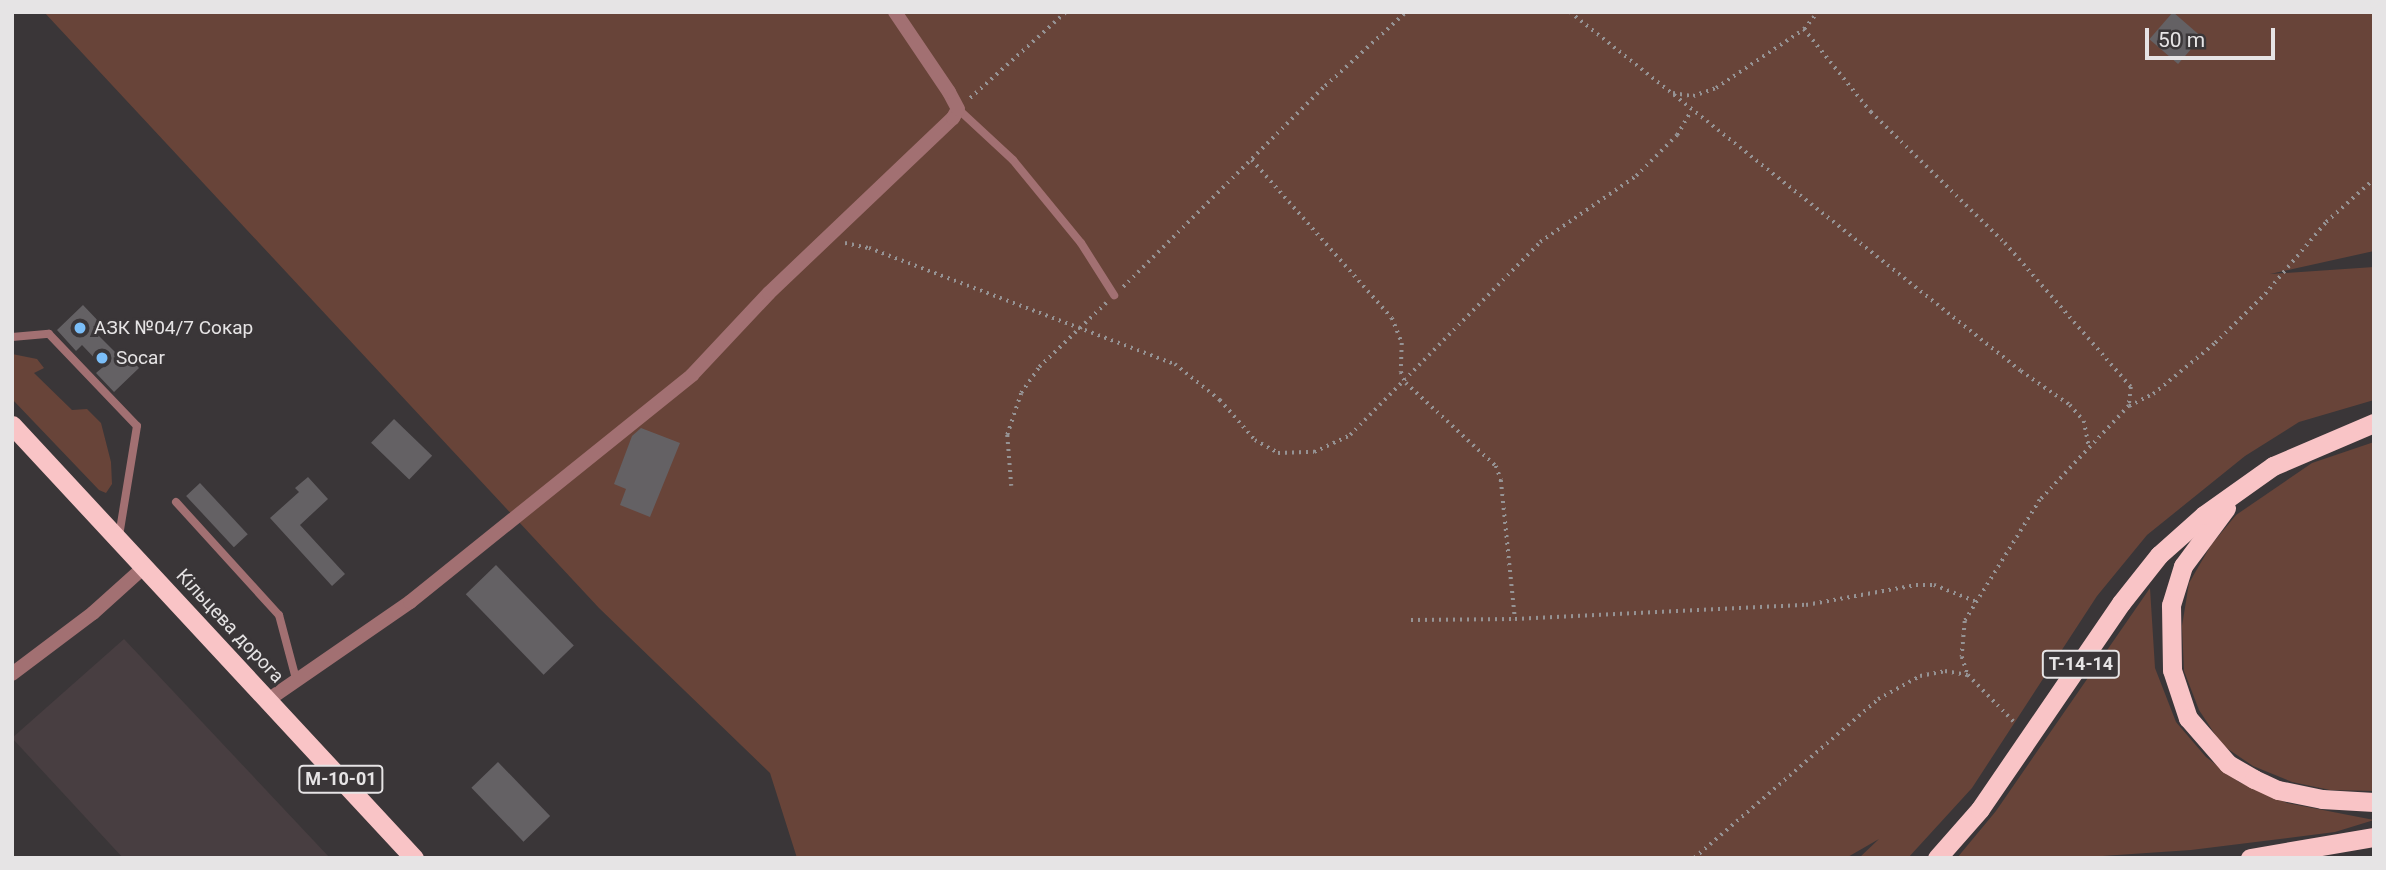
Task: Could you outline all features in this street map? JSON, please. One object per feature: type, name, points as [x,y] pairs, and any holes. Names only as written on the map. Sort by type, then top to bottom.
[{"type":"highway","name":"Т-14-14","points":[[1937,858],[1980,809],[2032,738],[2120,603],[2159,555],[2204,515],[2273,466],[2374,423]]},
{"type":"highway","name":"Кільцева дорога","points":[[12,425],[414,858]]},
{"type":"highway","name":"Т-14-14","points":[[2243,488],[2183,566],[2171,605],[2172,670],[2188,718],[2228,764],[2266,785],[2322,799],[2374,802]]},
{"type":"highway","points":[[2250,858],[2374,837]]},
{"type":"street","points":[[268,700],[410,602],[692,375],[958,109],[895,12]]},
{"type":"street","points":[[12,674],[93,613],[144,567]]},
{"type":"lane","points":[[958,109],[1013,160],[1081,243],[1114,295]]},
{"type":"lane","points":[[12,338],[49,334],[137,426],[118,539]]},
{"type":"lane","points":[[176,502],[279,615],[296,679]]},
{"type":"path","points":[[958,109],[1066,12]]},
{"type":"path","points":[[1011,486],[1007,435],[1011,416],[1039,367],[1077,327],[1114,295],[1406,12]]},
{"type":"path","points":[[1570,12],[1673,93],[1691,111],[2070,405],[2084,421],[2089,449]]},
{"type":"path","points":[[1673,93],[1693,96],[1716,88],[1804,29],[1818,12]]},
{"type":"path","points":[[1804,29],[1871,111],[2005,243],[2124,377],[2131,387],[2129,406]]},
{"type":"path","points":[[826,239],[869,247],[1175,364],[1220,400],[1255,440],[1278,453],[1314,452],[1350,435],[1406,383],[1420,359],[1540,242],[1636,176],[1677,135],[1691,111]]},
{"type":"path","points":[[1252,160],[1392,318],[1402,343],[1401,372],[1406,383],[1496,466],[1501,480],[1515,618]]},
{"type":"path","points":[[1968,675],[1962,636],[1977,602],[2040,500],[2129,406],[2164,386],[2215,343],[2265,294],[2326,222],[2374,179]]},
{"type":"path","points":[[1411,620],[1806,605],[1916,585],[1934,585],[1977,602]]},
{"type":"path","points":[[1694,858],[1878,699],[1920,676],[1945,671],[1968,675],[2032,738]]},
{"type":"shaded area","points":[[44,12],[2374,12],[2374,251],[2270,274],[2374,267],[2374,400],[2299,422],[2245,456],[2147,535],[2097,596],[1972,788],[1908,858],[1859,858],[1879,839],[1846,858],[797,858],[770,773],[599,608]]},
{"type":"shaded area","points":[[12,354],[37,359],[44,368],[34,373],[72,410],[87,409],[101,423],[111,462],[112,484],[106,493],[99,490],[12,399]]},
{"type":"shaded area","points":[[2374,442],[2374,791],[2330,790],[2292,782],[2253,766],[2222,745],[2199,710],[2184,671],[2182,626],[2189,583],[2211,545],[2236,515],[2312,463]]},
{"type":"shaded area","points":[[2150,588],[2155,668],[2176,722],[2206,757],[2239,782],[2287,803],[2374,820],[2335,832],[2191,850],[2073,858],[1957,858],[1996,811]]},
{"type":"shaded area","points":[[124,639],[330,858],[123,858],[12,738]]},
{"type":"building","points":[[2173,12],[2202,37],[2178,64],[2149,39]]},
{"type":"building","points":[[83,305],[103,326],[96,333],[117,354],[122,349],[139,368],[114,392],[96,373],[103,367],[82,345],[76,351],[57,330]]},
{"type":"building","points":[[394,419],[432,456],[409,480],[371,443]]},
{"type":"building","points":[[641,428],[680,443],[650,517],[620,505],[626,489],[614,484],[632,436]]},
{"type":"building","points":[[308,477],[328,499],[300,525],[345,574],[332,586],[270,518],[299,492],[295,488]]},
{"type":"building","points":[[200,483],[248,534],[234,547],[186,496]]},
{"type":"building","points":[[496,565],[574,646],[544,675],[466,594]]},
{"type":"building","points":[[498,762],[550,816],[523,842],[471,788]]},
{"type":"place","name":"АЗК №04/7 Сокар","points":[[80,328]]},
{"type":"place","name":"Socar","points":[[102,358]]}]
